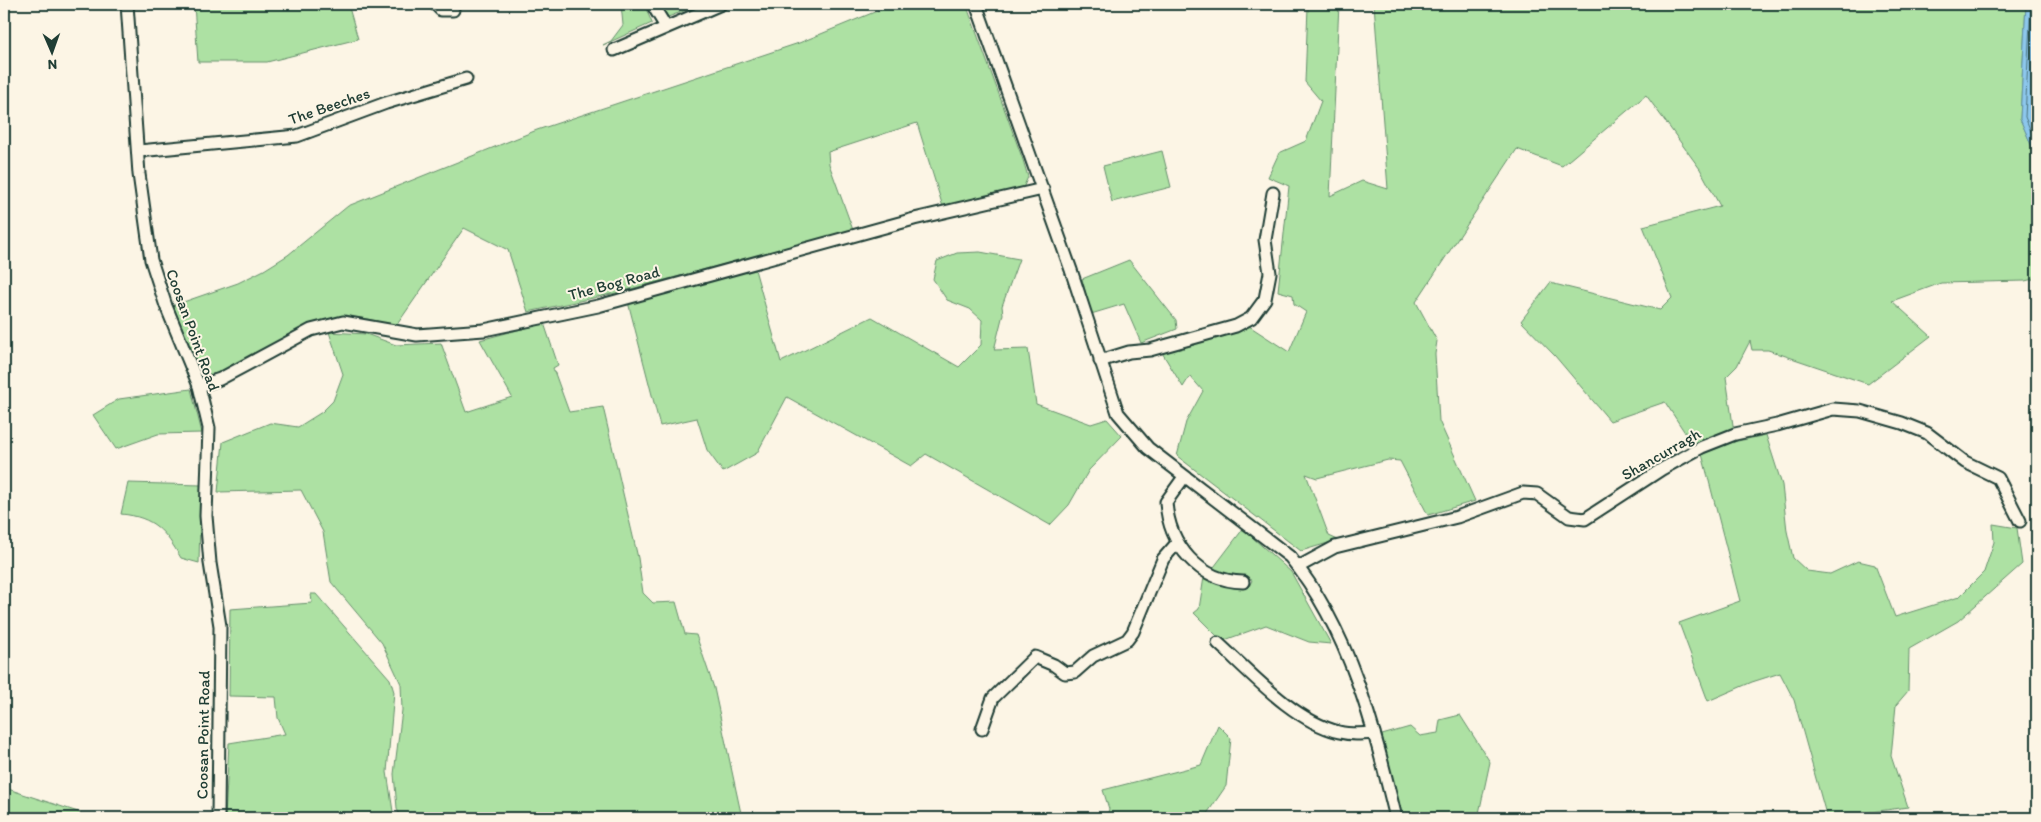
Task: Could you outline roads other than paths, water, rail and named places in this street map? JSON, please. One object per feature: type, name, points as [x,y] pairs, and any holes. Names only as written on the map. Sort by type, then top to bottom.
[{"type":"street","name":"Coosan Point Road","points":[[126,4],[140,181],[154,272],[199,386],[209,428],[206,516],[210,563],[220,626],[218,818]]},
{"type":"street","points":[[435,4],[441,10],[453,10]]},
{"type":"street","points":[[652,4],[666,27]]},
{"type":"street","points":[[614,50],[721,4]]},
{"type":"street","points":[[976,4],[1042,189],[1118,412],[1148,448],[1290,557],[1298,567],[1322,605],[1344,650],[1374,733],[1396,818]]},
{"type":"street","name":"The Beeches","points":[[139,151],[291,137],[386,103],[466,79]]},
{"type":"street","name":"The Bog Road","points":[[199,386],[220,379],[287,341],[312,330],[336,323],[359,323],[401,334],[417,336],[484,330],[598,306],[914,219],[1042,189]]},
{"type":"street","points":[[1100,361],[1129,352],[1150,350],[1236,326],[1251,318],[1265,299],[1270,273],[1264,240],[1273,193]]},
{"type":"street","name":"Shancurragh","points":[[1298,567],[1335,547],[1457,517],[1523,493],[1537,494],[1569,517],[1585,519],[1662,469],[1702,447],[1735,434],[1833,409],[1860,411],[1902,423],[1927,433],[1965,462],[1998,478],[2020,521]]},
{"type":"street","points":[[1184,477],[1166,502],[1168,521],[1177,544],[1212,577],[1228,582],[1243,582]]},
{"type":"street","points":[[982,729],[993,698],[1035,657],[1054,665],[1065,673],[1075,672],[1093,656],[1127,640],[1133,632],[1163,559],[1177,544]]},
{"type":"street","points":[[1218,643],[1270,691],[1316,724],[1349,734],[1374,733]]},
{"type":"water","points":[[2026,4],[2037,4],[2037,158],[2020,119]]}]
